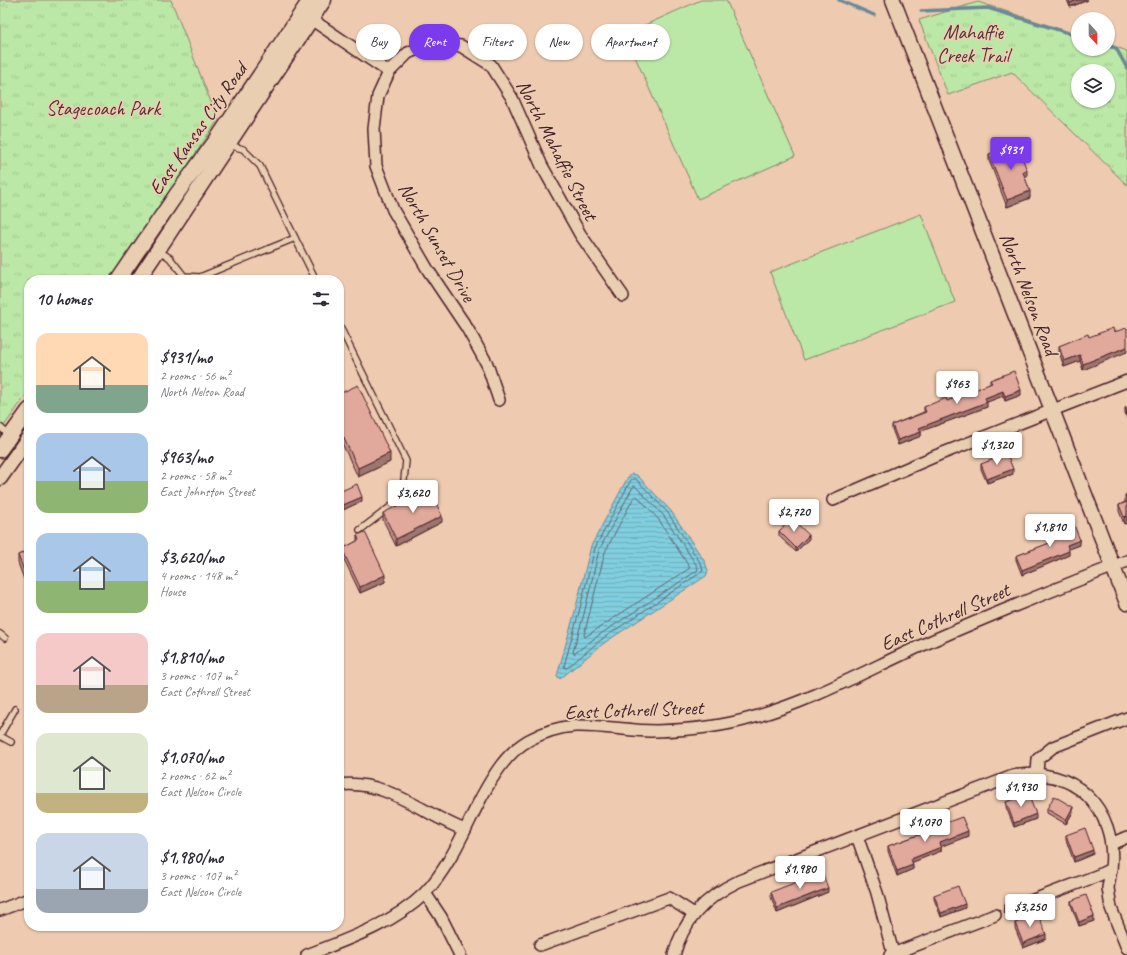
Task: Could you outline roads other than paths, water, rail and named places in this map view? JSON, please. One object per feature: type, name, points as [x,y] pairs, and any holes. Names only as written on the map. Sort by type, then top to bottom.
[{"type":"street","name":"East Kansas City Road","points":[[306,16],[310,0]]},
{"type":"street","name":"East Kansas City Road","points":[[141,275],[158,250],[222,142],[306,16],[324,0]]},
{"type":"street","name":"North Nelson Road","points":[[893,0],[1127,603]]},
{"type":"street","points":[[306,16],[389,72]]},
{"type":"street","name":"North Mahaffie Street","points":[[389,72],[408,53],[431,42],[461,46],[491,65],[512,98],[542,166],[580,234],[623,296]]},
{"type":"street","name":"North Sunset Drive","points":[[389,72],[378,96],[374,128],[376,166],[393,210],[428,270],[467,328],[486,364],[499,400]]},
{"type":"street","name":"East Kansas City Road","points":[[121,275],[176,194],[222,142]]},
{"type":"street","points":[[833,500],[938,455],[1127,381]]},
{"type":"street","points":[[0,450],[5,432],[24,415]]},
{"type":"street","points":[[0,478],[24,445]]},
{"type":"street","name":"East Cothrell Street","points":[[307,955],[380,925],[412,904],[425,893],[448,861],[494,775],[508,756],[527,741],[540,735],[573,726],[657,731],[704,728],[750,719],[798,703],[962,628],[1127,561]]},
{"type":"street","points":[[1037,774],[1038,759],[1054,746],[1127,718]]},
{"type":"street","points":[[674,955],[680,935],[694,914],[714,895],[726,887],[1013,776],[1025,774],[1037,774],[1065,780],[1090,797],[1101,812],[1108,829],[1111,844],[1112,858],[1108,888],[1111,908],[1127,948]]},
{"type":"street","points":[[344,785],[357,784],[383,790],[447,823],[465,830]]},
{"type":"street","points":[[857,836],[877,893],[892,954],[995,915]]},
{"type":"street","points":[[1111,844],[1127,838]]},
{"type":"street","points":[[1010,909],[1111,869]]},
{"type":"street","points":[[425,893],[441,917],[460,955]]},
{"type":"street","points":[[540,945],[669,898],[694,914]]},
{"type":"street","points":[[0,910],[24,901]]},
{"type":"lane","points":[[222,142],[243,149],[260,166],[314,275]]},
{"type":"lane","points":[[205,275],[295,238]]},
{"type":"lane","points":[[158,250],[170,258],[183,275]]},
{"type":"lane","points":[[344,335],[406,461],[402,498],[360,530]]},
{"type":"lane","points":[[0,634],[5,638]]},
{"type":"lane","points":[[11,742],[0,736],[15,710]]},
{"type":"water","points":[[632,474],[637,475],[671,511],[705,562],[708,571],[706,576],[604,643],[560,679],[557,676],[591,546],[628,477]]},
{"type":"waterway","points":[[839,0],[874,15]]},
{"type":"waterway","points":[[921,11],[988,8],[1071,34]]},
{"type":"waterway","points":[[1115,48],[1127,68]]},
{"type":"park label","name":"Mahaffie Creek Trail","points":[[973,44]]},
{"type":"park label","name":"Stagecoach Park","points":[[103,108]]}]
